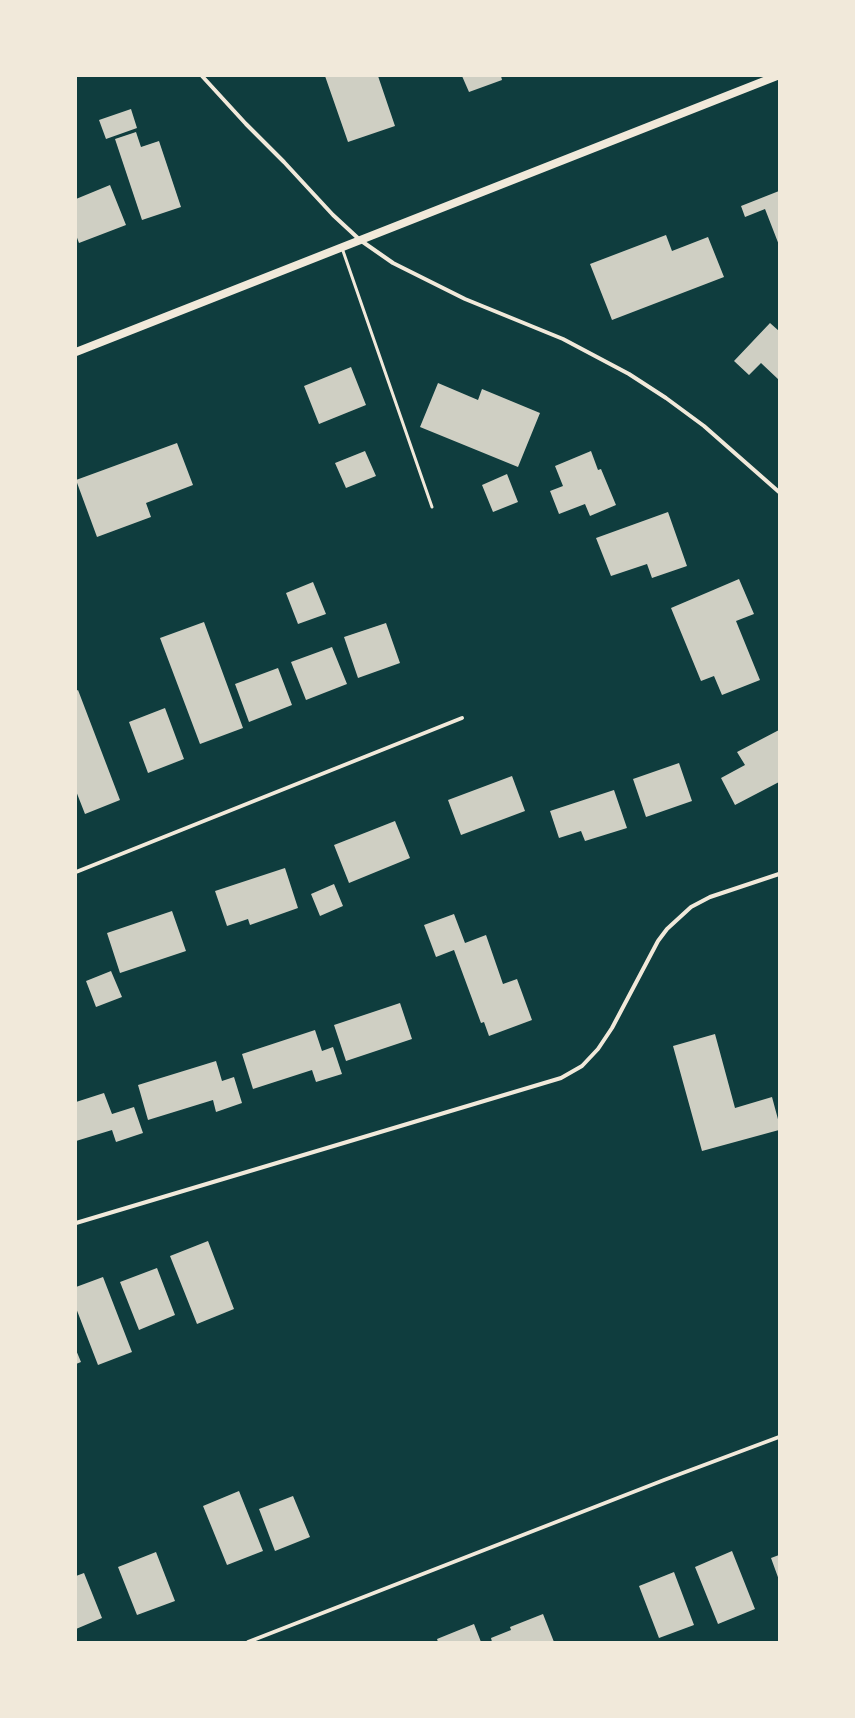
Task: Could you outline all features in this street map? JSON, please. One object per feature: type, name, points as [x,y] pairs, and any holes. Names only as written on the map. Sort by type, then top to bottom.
[{"type":"main road","points":[[76,352],[777,76]]},
{"type":"street","points":[[202,76],[333,215],[360,240],[393,264],[465,299],[563,339],[629,374],[666,398],[704,426],[779,492]]},
{"type":"street","points":[[76,872],[462,718]]},
{"type":"street","points":[[76,1223],[561,1078],[582,1066],[598,1049],[612,1028],[658,941],[668,928],[691,907],[710,897],[779,874]]},
{"type":"street","points":[[248,1642],[664,1480],[779,1437]]},
{"type":"lane","points":[[341,247],[432,507]]},
{"type":"building","points":[[325,76],[378,76],[395,126],[348,142]]},
{"type":"building","points":[[462,76],[501,76],[502,80],[469,92]]},
{"type":"building","points":[[131,109],[137,128],[106,139],[99,120]]},
{"type":"building","points":[[136,132],[141,147],[159,141],[181,207],[142,220],[115,139]]},
{"type":"building","points":[[110,185],[126,225],[79,243],[76,235],[76,199]]},
{"type":"building","points":[[779,191],[779,245],[765,209],[745,217],[741,206]]},
{"type":"building","points":[[666,235],[672,251],[708,237],[724,277],[612,320],[590,264]]},
{"type":"building","points":[[770,323],[779,331],[779,380],[761,363],[749,375],[734,361]]},
{"type":"building","points":[[351,367],[366,405],[319,424],[304,386]]},
{"type":"building","points":[[438,383],[478,400],[482,389],[540,413],[518,467],[420,427]]},
{"type":"building","points":[[177,443],[193,485],[146,503],[151,517],[97,537],[76,480]]},
{"type":"building","points":[[365,451],[376,476],[346,488],[335,463]]},
{"type":"building","points":[[591,451],[598,470],[601,469],[616,505],[590,516],[585,504],[559,514],[550,491],[563,486],[555,466]]},
{"type":"building","points":[[507,474],[518,502],[493,512],[482,485]]},
{"type":"building","points":[[668,512],[687,566],[652,578],[647,564],[611,576],[596,538]]},
{"type":"building","points":[[739,579],[754,614],[736,621],[760,680],[722,695],[714,676],[701,681],[671,608]]},
{"type":"building","points":[[313,582],[326,614],[298,624],[286,593]]},
{"type":"building","points":[[204,622],[243,728],[200,744],[160,638]]},
{"type":"building","points":[[386,623],[400,663],[358,678],[344,637]]},
{"type":"building","points":[[332,647],[347,684],[306,700],[291,662]]},
{"type":"building","points":[[278,668],[292,705],[249,722],[235,684]]},
{"type":"building","points":[[78,690],[120,800],[85,814],[76,791],[76,691]]},
{"type":"building","points":[[165,708],[184,759],[148,773],[129,722]]},
{"type":"building","points":[[779,730],[779,782],[735,805],[721,778],[745,765],[737,752]]},
{"type":"building","points":[[679,763],[692,801],[646,817],[633,779]]},
{"type":"building","points":[[512,776],[525,811],[461,835],[448,800]]},
{"type":"building","points":[[614,790],[627,828],[585,841],[581,831],[559,838],[550,811]]},
{"type":"building","points":[[395,821],[410,858],[349,883],[334,845]]},
{"type":"building","points":[[285,868],[298,908],[250,925],[248,919],[227,926],[215,891]]},
{"type":"building","points":[[334,884],[343,906],[320,916],[311,894]]},
{"type":"building","points":[[172,911],[186,951],[120,973],[107,933]]},
{"type":"building","points":[[454,914],[465,943],[486,935],[503,984],[517,979],[532,1020],[489,1036],[484,1022],[481,1023],[454,950],[436,957],[424,925]]},
{"type":"building","points":[[111,971],[122,997],[96,1007],[86,981]]},
{"type":"building","points":[[400,1003],[412,1039],[346,1061],[334,1025]]},
{"type":"building","points":[[315,1030],[322,1051],[333,1047],[342,1074],[316,1082],[312,1070],[253,1089],[242,1054]]},
{"type":"building","points":[[715,1034],[735,1108],[772,1097],[779,1123],[779,1130],[702,1151],[673,1046]]},
{"type":"building","points":[[216,1061],[222,1081],[234,1077],[242,1103],[216,1112],[213,1100],[148,1120],[138,1085]]},
{"type":"building","points":[[104,1093],[112,1114],[134,1107],[143,1133],[116,1142],[112,1130],[76,1141],[76,1102]]},
{"type":"building","points":[[208,1241],[234,1309],[197,1324],[170,1256]]},
{"type":"building","points":[[157,1268],[175,1315],[139,1330],[120,1282]]},
{"type":"building","points":[[103,1277],[132,1352],[98,1365],[76,1308],[76,1287]]},
{"type":"building","points":[[76,1350],[81,1362],[76,1364]]},
{"type":"building","points":[[239,1491],[263,1551],[227,1565],[203,1506]]},
{"type":"building","points":[[293,1496],[310,1537],[275,1551],[259,1509]]},
{"type":"building","points":[[732,1551],[755,1609],[718,1624],[695,1567]]},
{"type":"building","points":[[156,1552],[175,1601],[137,1615],[118,1567]]},
{"type":"building","points":[[779,1555],[779,1580],[771,1558]]},
{"type":"building","points":[[674,1572],[694,1625],[659,1638],[639,1586]]},
{"type":"building","points":[[84,1573],[102,1618],[76,1629],[76,1576]]},
{"type":"building","points":[[543,1614],[554,1642],[492,1642],[491,1638],[511,1630],[510,1627]]},
{"type":"building","points":[[474,1624],[481,1642],[438,1642],[437,1639]]}]
